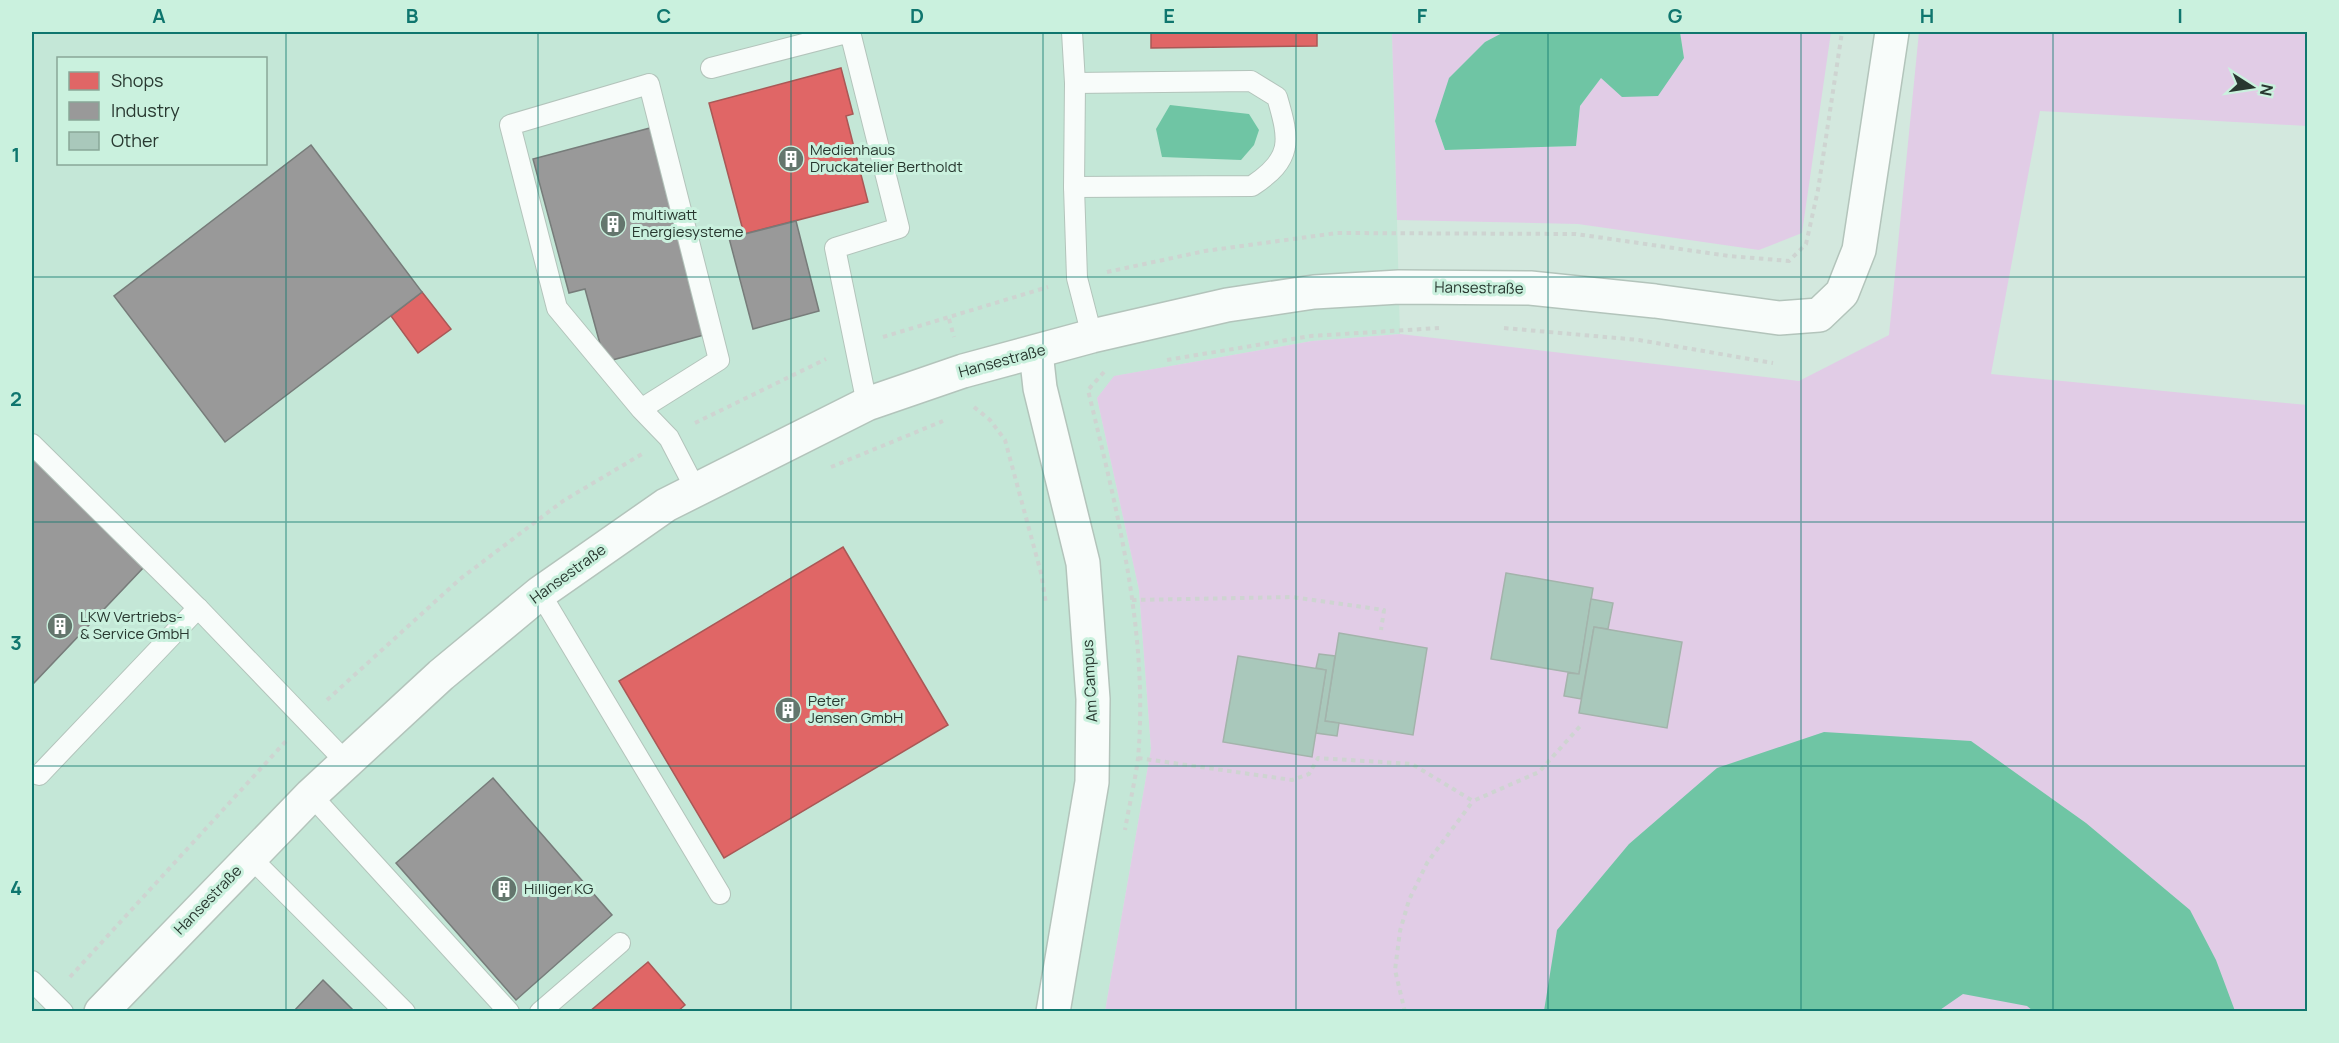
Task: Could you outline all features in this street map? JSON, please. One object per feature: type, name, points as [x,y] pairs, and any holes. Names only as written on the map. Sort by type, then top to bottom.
[{"type":"street","name":"Hansestraße","points":[[101,1011],[311,795],[441,675],[540,593],[666,505],[867,404],[963,371],[1092,336],[1227,306],[1314,292],[1399,287],[1530,288],[1655,301],[1779,318],[1819,315],[1842,293],[1859,250],[1892,32]]},
{"type":"street","name":"Am Campus","points":[[1036,352],[1040,388],[1083,563],[1093,699],[1092,782],[1053,1011]]},
{"type":"lane","points":[[711,68],[850,32],[899,228],[836,248],[867,404]]},
{"type":"lane","points":[[1072,32],[1075,83],[1074,187],[1077,278],[1092,336]]},
{"type":"lane","points":[[1074,187],[1252,186],[1271,174],[1284,157],[1286,126],[1277,97],[1251,81],[1075,83]]},
{"type":"lane","points":[[641,409],[719,360],[649,84],[510,125],[557,308],[641,409],[669,438],[696,490]]},
{"type":"lane","points":[[32,444],[198,608],[346,762]]},
{"type":"lane","points":[[540,593],[720,894]]},
{"type":"lane","points":[[39,775],[198,608]]},
{"type":"lane","points":[[311,795],[509,1011]]},
{"type":"lane","points":[[250,857],[405,1011]]},
{"type":"lane","points":[[540,1011],[620,943]]},
{"type":"lane","points":[[32,981],[56,1005]]},
{"type":"path","points":[[56,1005],[306,719],[460,579],[563,501],[708,415],[854,346],[949,319],[1077,278],[1205,251],[1337,233],[1576,234],[1728,256],[1789,261],[1806,243],[1818,190],[1842,32]]},
{"type":"path","points":[[949,319],[974,408],[990,420],[1005,440],[1041,573],[1046,608]]},
{"type":"path","points":[[1163,361],[1311,336],[1442,327]]},
{"type":"path","points":[[1499,328],[1639,340],[1773,363]]},
{"type":"path","points":[[1106,370],[1088,390],[1114,500],[1132,600],[1140,683],[1137,758],[1124,835]]},
{"type":"path","points":[[823,471],[952,417]]},
{"type":"path","points":[[1132,600],[1292,597],[1384,610],[1381,630]]},
{"type":"path","points":[[1405,1011],[1395,970],[1400,931],[1410,900],[1427,863],[1473,801],[1539,772],[1582,724]]},
{"type":"path","points":[[1137,758],[1292,780],[1309,774],[1318,758],[1412,764],[1473,801]]},
{"type":"shaded area","points":[[32,32],[1392,32],[1400,334],[1312,341],[1115,376],[1097,398],[1139,590],[1151,749],[1105,1011],[32,1011]]},
{"type":"shaded area","points":[[1392,32],[1504,32],[1485,42],[1435,121],[1445,150],[1576,146],[1580,106],[1601,78],[1684,58],[1680,32],[1831,32],[1802,233],[1759,250],[1578,224],[1397,220]]},
{"type":"shaded area","points":[[1504,32],[1680,32],[1684,58],[1658,96],[1622,97],[1601,78],[1580,106],[1576,146],[1445,150],[1435,121],[1449,78],[1485,42]]},
{"type":"shaded area","points":[[1919,32],[2307,32],[2307,126],[2040,111],[1991,374],[2307,405],[2307,1011],[1105,1011],[1151,749],[1139,590],[1097,398],[1114,376],[1312,341],[1400,334],[1799,381],[1889,335]]},
{"type":"shaded area","points":[[1170,105],[1249,114],[1259,130],[1254,145],[1241,160],[1162,157],[1156,129]]},
{"type":"shaded area","points":[[1824,732],[1971,741],[2086,823],[2190,910],[2216,960],[2235,1011],[2033,1011],[2027,1006],[1963,994],[1937,1012],[1544,1011],[1557,930],[1629,844],[1717,768]]},
{"type":"building: Shops","points":[[1151,32],[1317,32],[1317,46],[1151,48]]},
{"type":"building: Shops","name":"Medienhaus Druckatelier Bertholdt","points":[[841,68],[853,114],[846,116],[868,202],[744,234],[709,103]]},
{"type":"building: Shops","points":[[422,292],[451,329],[418,353],[391,316]]},
{"type":"building: Shops","name":"Peter Jensen GmbH","points":[[843,547],[948,725],[724,858],[619,681]]},
{"type":"building: Shops","points":[[648,962],[685,1005],[677,1012],[589,1012]]},
{"type":"building: Industry","name":"multiwatt Energiesysteme","points":[[650,128],[704,335],[605,362],[585,289],[569,293],[533,159]]},
{"type":"building: Industry","points":[[311,145],[422,292],[225,442],[114,296]]},
{"type":"building: Industry","points":[[796,221],[819,311],[753,329],[729,238]]},
{"type":"building: Industry","name":"LKW Vertriebs- & Service GmbH","points":[[32,458],[144,567],[32,685]]},
{"type":"building: Industry","name":"Hilliger KG","points":[[493,778],[612,915],[516,1000],[396,863]]},
{"type":"building: Industry","points":[[323,980],[355,1012],[293,1012]]},
{"type":"building: Other","points":[[1506,573],[1593,588],[1579,674],[1491,659]]},
{"type":"building: Other","points":[[1591,599],[1613,603],[1608,629],[1594,627],[1581,699],[1564,696],[1568,673],[1579,674]]},
{"type":"building: Other","points":[[1594,627],[1682,642],[1667,728],[1579,713]]},
{"type":"building: Other","points":[[1339,633],[1427,648],[1413,735],[1325,721]]},
{"type":"building: Other","points":[[1319,654],[1335,656],[1325,721],[1339,723],[1337,736],[1316,733],[1326,670],[1316,668]]},
{"type":"building: Other","points":[[1238,656],[1326,670],[1312,757],[1223,742]]},
{"type":"place","name":"Medienhaus Druckatelier Bertholdt","points":[[791,159]]},
{"type":"place","name":"multiwatt Energiesysteme","points":[[613,224]]},
{"type":"place","name":"LKW Vertriebs- & Service GmbH","points":[[60,626]]},
{"type":"place","name":"Peter Jensen GmbH","points":[[788,710]]},
{"type":"place","name":"Hilliger KG","points":[[504,889]]}]
